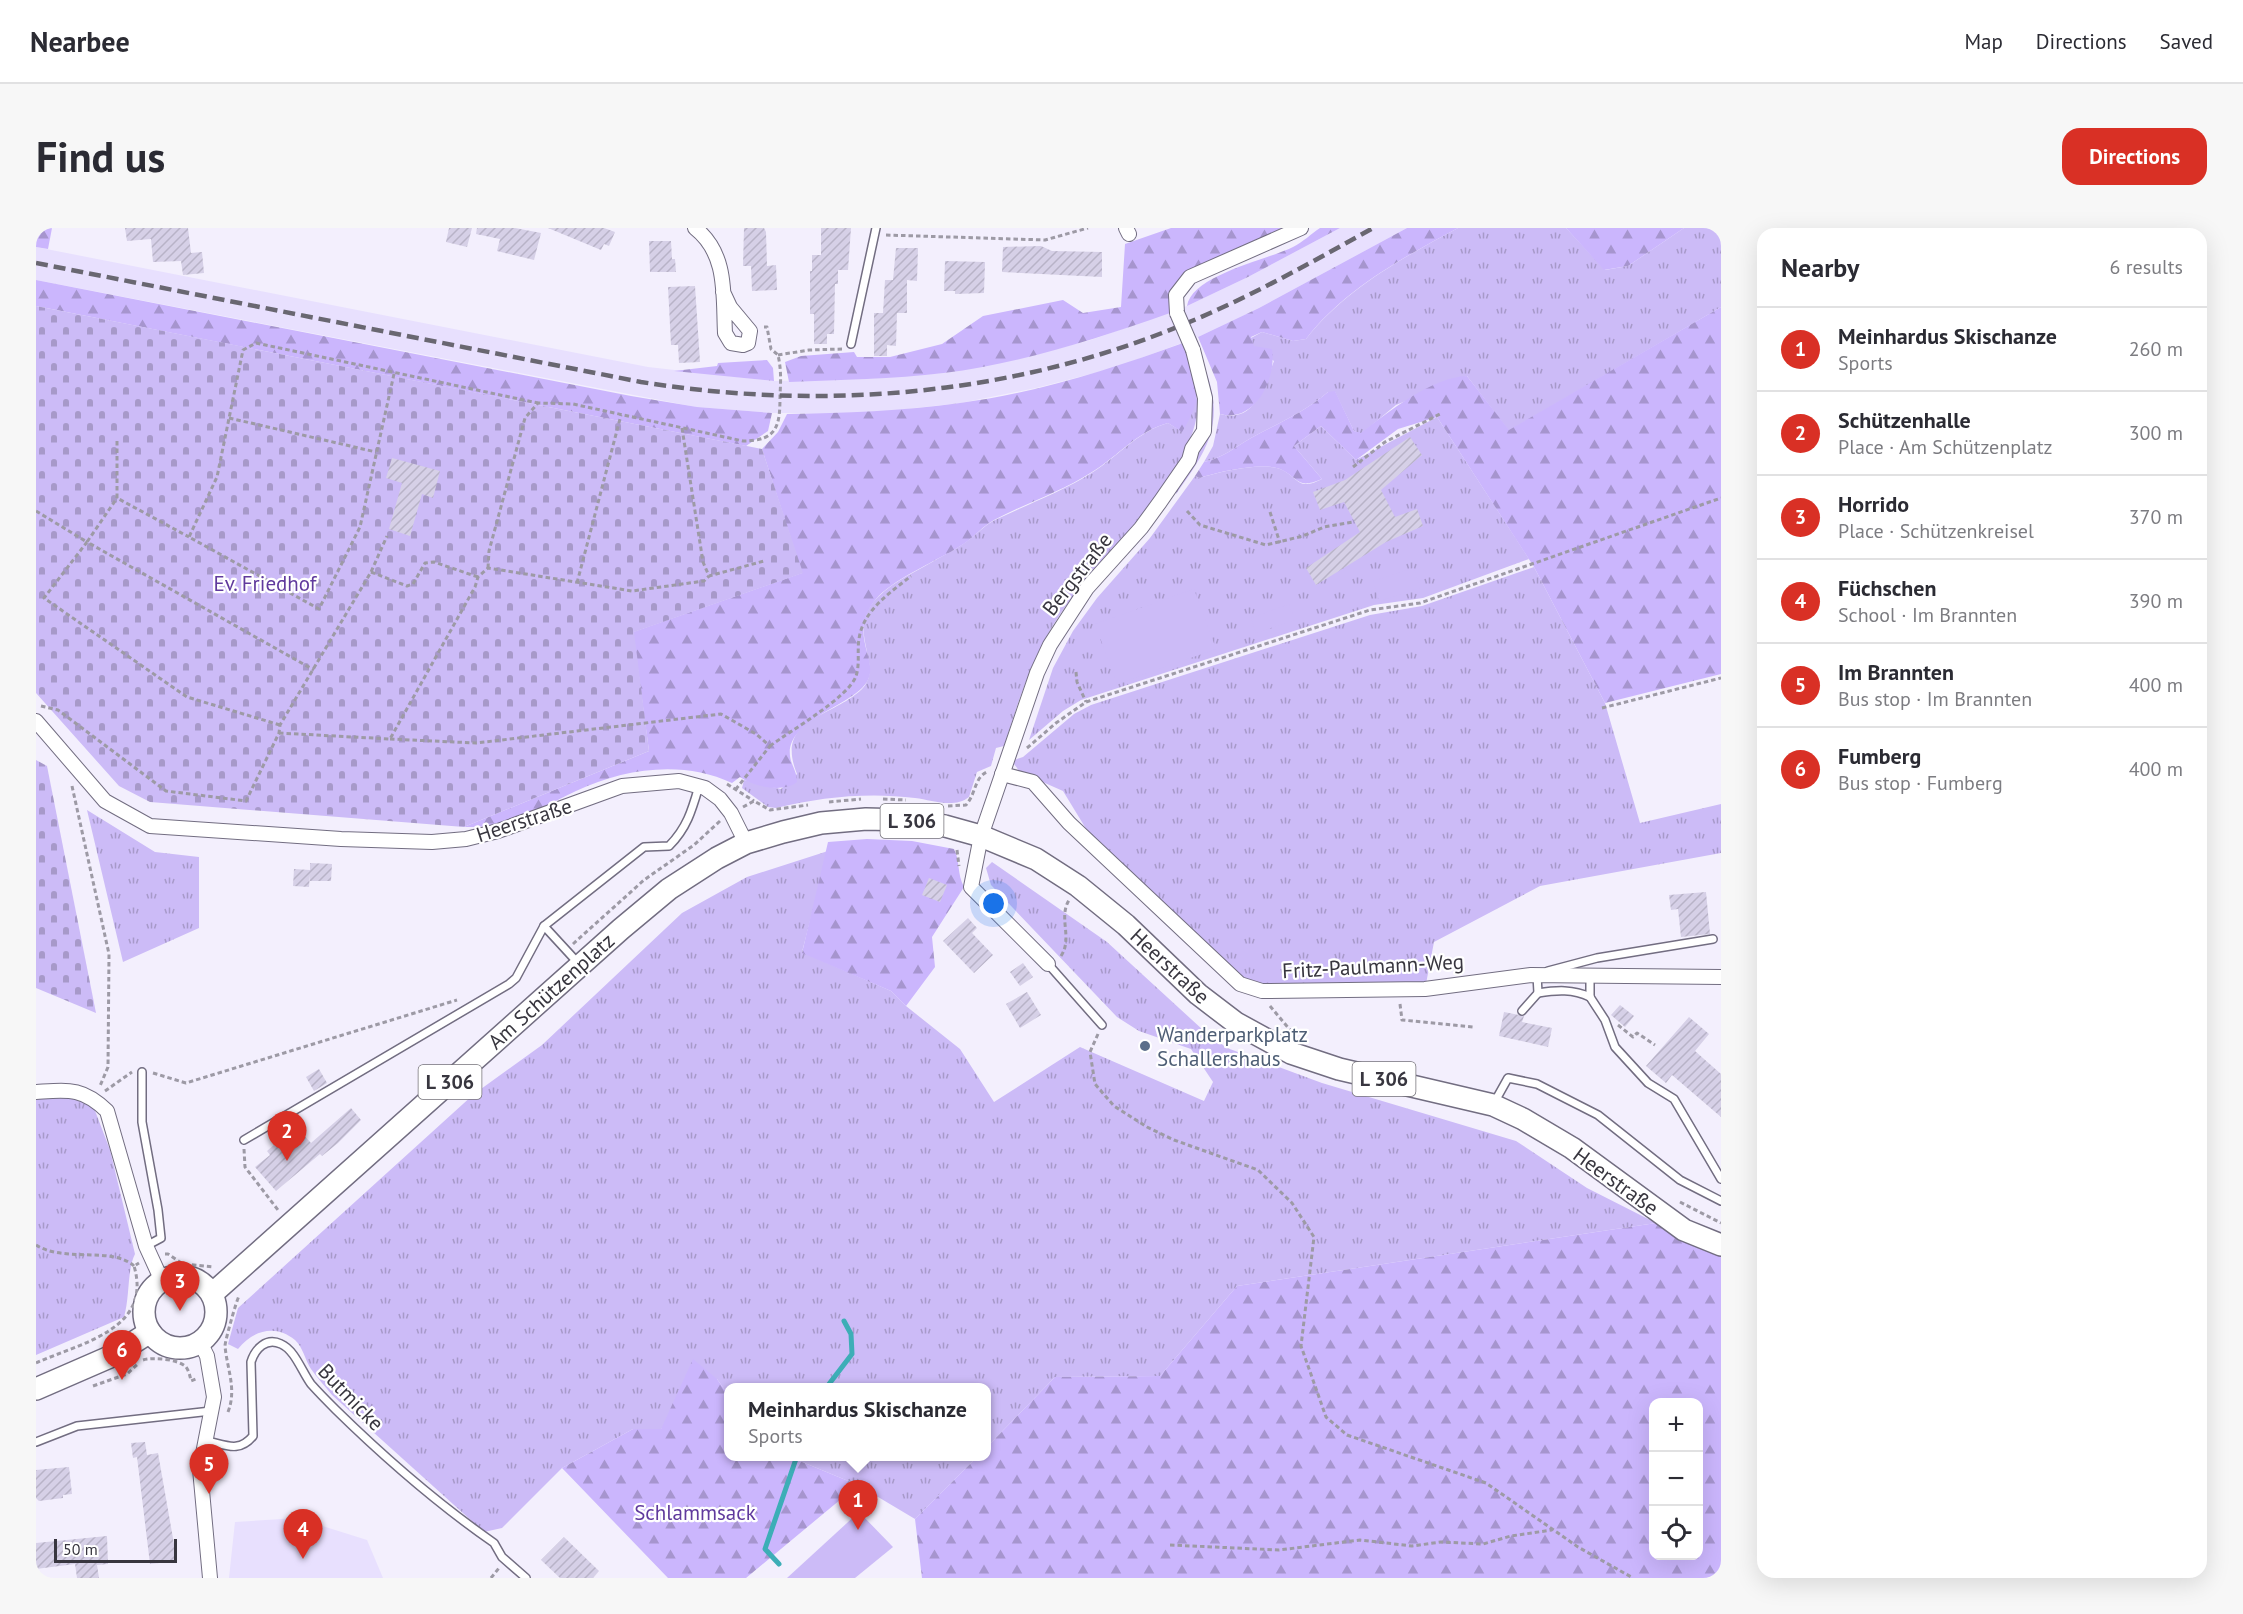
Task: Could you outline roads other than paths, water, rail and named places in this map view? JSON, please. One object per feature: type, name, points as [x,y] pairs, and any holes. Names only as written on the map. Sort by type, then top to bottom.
[{"type":"main road","name":"Heerstraße","points":[[747,843],[821,823],[866,819],[916,821],[981,836],[1036,859],[1078,886],[1126,925],[1198,994],[1236,1023],[1291,1053],[1339,1069],[1493,1105],[1523,1119],[1572,1149],[1684,1230],[1721,1245]]},
{"type":"main road","name":"Am Schützenplatz","points":[[212,1294],[580,965],[669,889],[747,843]]},
{"type":"main road","points":[[184,1276],[204,1285],[212,1294],[215,1304],[213,1325],[200,1342],[190,1346],[168,1346],[150,1332],[144,1310],[153,1288],[162,1281],[184,1276]]},
{"type":"main road","points":[[36,1389],[111,1356],[150,1332]]},
{"type":"street","points":[[695,228],[709,242],[718,258],[723,292],[725,333],[731,343],[742,345],[748,343],[750,331],[730,307],[723,292]]},
{"type":"street","name":"Bergstraße","points":[[981,836],[1036,673],[1067,616],[1087,588],[1141,528],[1188,463],[1192,449],[1204,430],[1206,398],[1193,350],[1177,313],[1176,295],[1190,277],[1301,228]]},
{"type":"street","name":"Heerstraße","points":[[36,722],[105,801],[150,825],[341,839],[432,842],[466,839],[498,831],[622,786],[679,781],[699,786],[720,799],[731,813],[747,843]]},
{"type":"street","name":"Fritz-Paulmann-Weg","points":[[1002,774],[1033,782],[1069,823],[1240,984],[1262,991],[1284,993],[1425,989],[1534,975],[1590,978],[1721,977]]},
{"type":"street","points":[[981,836],[972,887],[1050,966]]},
{"type":"street","points":[[36,1092],[72,1090],[94,1098],[107,1111],[148,1252],[162,1281]]},
{"type":"street","points":[[200,1342],[210,1372],[213,1410],[200,1469],[210,1578]]},
{"type":"lane","points":[[851,344],[876,231]]},
{"type":"lane","points":[[244,1140],[516,978],[544,926],[644,847],[669,846],[682,833],[690,819],[699,786]]},
{"type":"lane","points":[[544,926],[580,965]]},
{"type":"lane","points":[[1538,993],[1534,975],[1597,958],[1713,939]]},
{"type":"lane","points":[[1050,966],[1102,1025]]},
{"type":"lane","points":[[1590,978],[1590,997],[1605,1020],[1609,1037],[1615,1047],[1648,1083],[1674,1099],[1721,1179]]},
{"type":"lane","points":[[1522,1011],[1538,993],[1557,990],[1578,992],[1590,997]]},
{"type":"lane","points":[[142,1072],[142,1122],[161,1238],[148,1252]]},
{"type":"lane","points":[[1493,1105],[1508,1078],[1537,1084],[1598,1115],[1680,1180],[1721,1201]]},
{"type":"lane","name":"Butmicke","points":[[207,1441],[235,1448],[245,1445],[253,1436],[251,1362],[254,1353],[262,1344],[274,1342],[283,1344],[311,1384],[335,1409],[386,1457],[494,1543],[502,1557],[526,1578]]},
{"type":"lane","points":[[36,1442],[76,1426],[213,1410]]},
{"type":"waterway","points":[[830,1383],[852,1354],[851,1334],[844,1321]]},
{"type":"waterway","points":[[779,1564],[765,1549],[795,1461]]},
{"type":"railway","points":[[36,263],[641,382],[707,391],[839,396],[905,392],[970,384],[1035,372],[1099,355],[1162,333],[1217,310],[1296,271],[1373,228]]},
{"type":"place","name":"Wanderparkplatz Schallershaus","points":[[1145,1046]]},
{"type":"place","name":"Schützenhalle","points":[[287,1161]]},
{"type":"place","name":"Horrido","points":[[180,1311]]},
{"type":"place","name":"Fumberg","points":[[122,1380]]},
{"type":"place","name":"Im Brannten","points":[[209,1494]]},
{"type":"place","name":"Meinhardus Skischanze","points":[[858,1530]]},
{"type":"place","name":"Füchschen","points":[[303,1559]]},
{"type":"park label","name":"Ev. Friedhof","points":[[265,583]]},
{"type":"park label","name":"Schlammsack","points":[[695,1512]]}]
